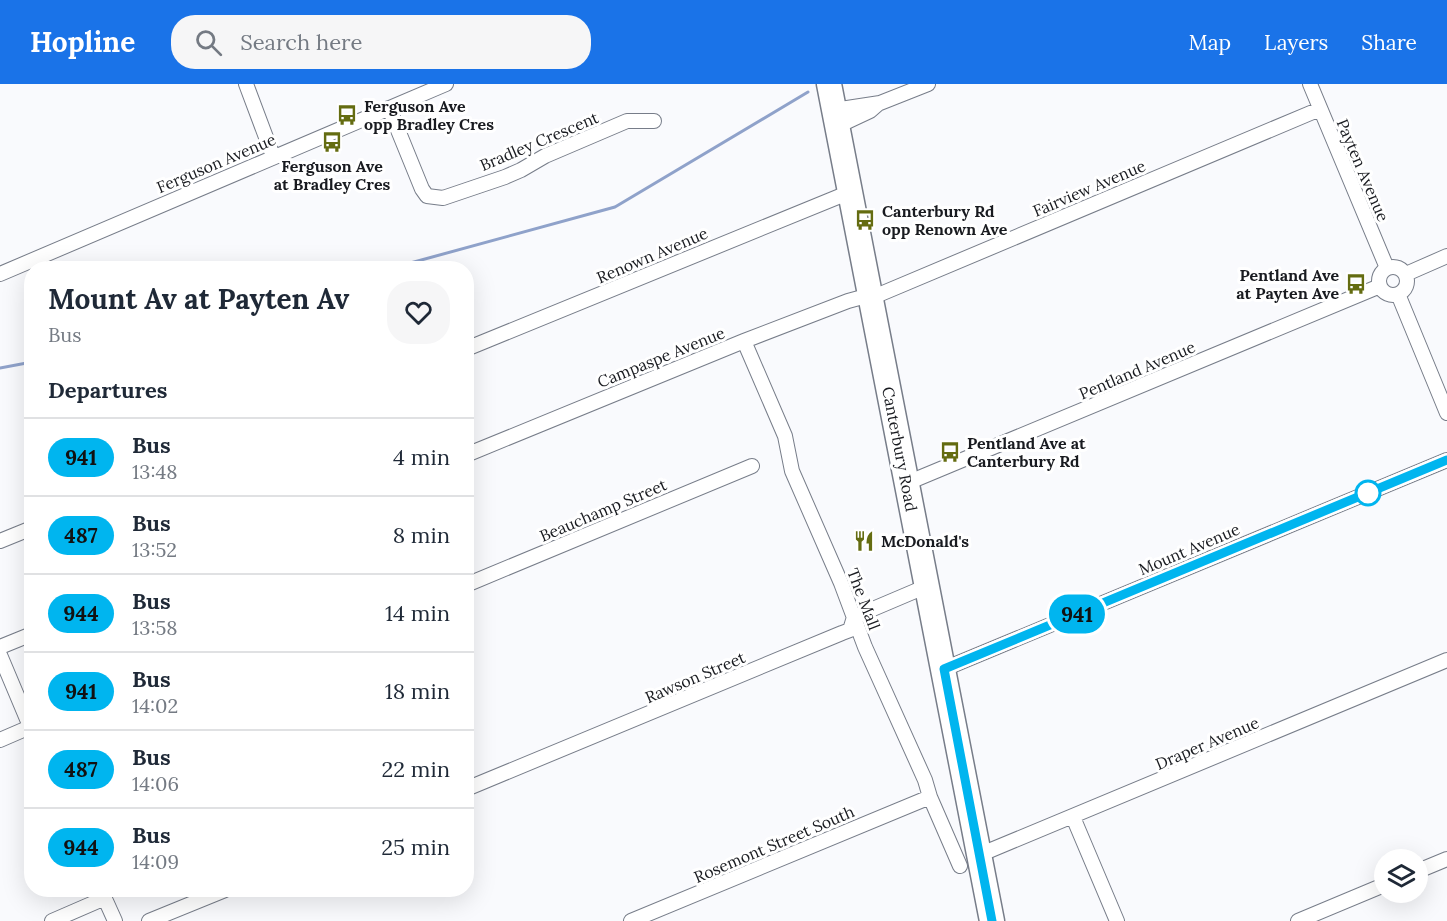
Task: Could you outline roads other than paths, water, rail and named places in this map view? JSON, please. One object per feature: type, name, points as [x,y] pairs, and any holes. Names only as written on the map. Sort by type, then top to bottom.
[{"type":"highway","name":"Canterbury Road","points":[[829,84],[944,669],[970,861],[992,921]]},
{"type":"street","points":[[246,84],[273,156]]},
{"type":"street","name":"Ferguson Avenue","points":[[30,261],[446,84]]},
{"type":"street","points":[[836,118],[870,111],[880,103],[928,84]]},
{"type":"street","name":"Payten Avenue","points":[[1310,84],[1387,268]]},
{"type":"street","name":"Bradley Crescent","points":[[389,108],[422,189],[427,196],[434,198],[443,198],[513,173],[545,156],[627,121],[654,121]]},
{"type":"street","name":"Fairview Avenue","points":[[871,296],[1320,109]]},
{"type":"street","name":"Renown Avenue","points":[[474,346],[850,192]]},
{"type":"street","points":[[1406,274],[1447,256]]},
{"type":"street","name":"Ferguson Avenue","points":[[0,274],[24,264]]},
{"type":"street","points":[[1387,268],[1400,268],[1406,274],[1406,288],[1398,294],[1390,295],[1380,286],[1380,274],[1387,268]]},
{"type":"street","name":"Pentland Avenue","points":[[907,483],[1380,286]]},
{"type":"street","points":[[1398,294],[1446,409]]},
{"type":"street","name":"Campaspe Avenue","points":[[474,452],[744,341],[848,301],[871,296]]},
{"type":"street","name":"The Mall","points":[[744,341],[784,436],[792,471],[865,647],[925,780],[930,797],[970,861]]},
{"type":"street","name":"Mount Avenue","points":[[944,669],[1447,460]]},
{"type":"street","name":"Beauchamp Street","points":[[474,582],[752,466]]},
{"type":"street","points":[[0,541],[24,531]]},
{"type":"street","name":"Rawson Street","points":[[474,786],[850,630],[854,617],[927,586]]},
{"type":"street","points":[[0,647],[24,637]]},
{"type":"street","points":[[0,655],[24,712]]},
{"type":"street","name":"Draper Avenue","points":[[970,861],[1447,660]]},
{"type":"street","points":[[0,740],[24,731]]},
{"type":"street","name":"Rosemont Street South","points":[[631,921],[930,797]]},
{"type":"street","points":[[1073,817],[1117,921]]},
{"type":"street","points":[[1428,867],[1447,859]]},
{"type":"street","points":[[1298,921],[1374,889]]},
{"type":"street","points":[[52,921],[97,897]]},
{"type":"street","points":[[104,897],[115,921]]},
{"type":"street","points":[[149,921],[208,897]]},
{"type":"waterway","points":[[418,261],[615,207],[808,92]]},
{"type":"waterway","points":[[0,368],[24,364]]},
{"type":"place","name":"Ferguson Ave opp Bradley Cres","points":[[347,115]]},
{"type":"place","name":"Ferguson Ave at Bradley Cres","points":[[332,142]]},
{"type":"place","name":"Canterbury Rd opp Renown Ave","points":[[865,220]]},
{"type":"place","name":"Pentland Ave at Payten Ave","points":[[1356,284]]},
{"type":"place","name":"Pentland Ave at Canterbury Rd","points":[[950,452]]},
{"type":"place","name":"McDonald's","points":[[864,541]]}]
